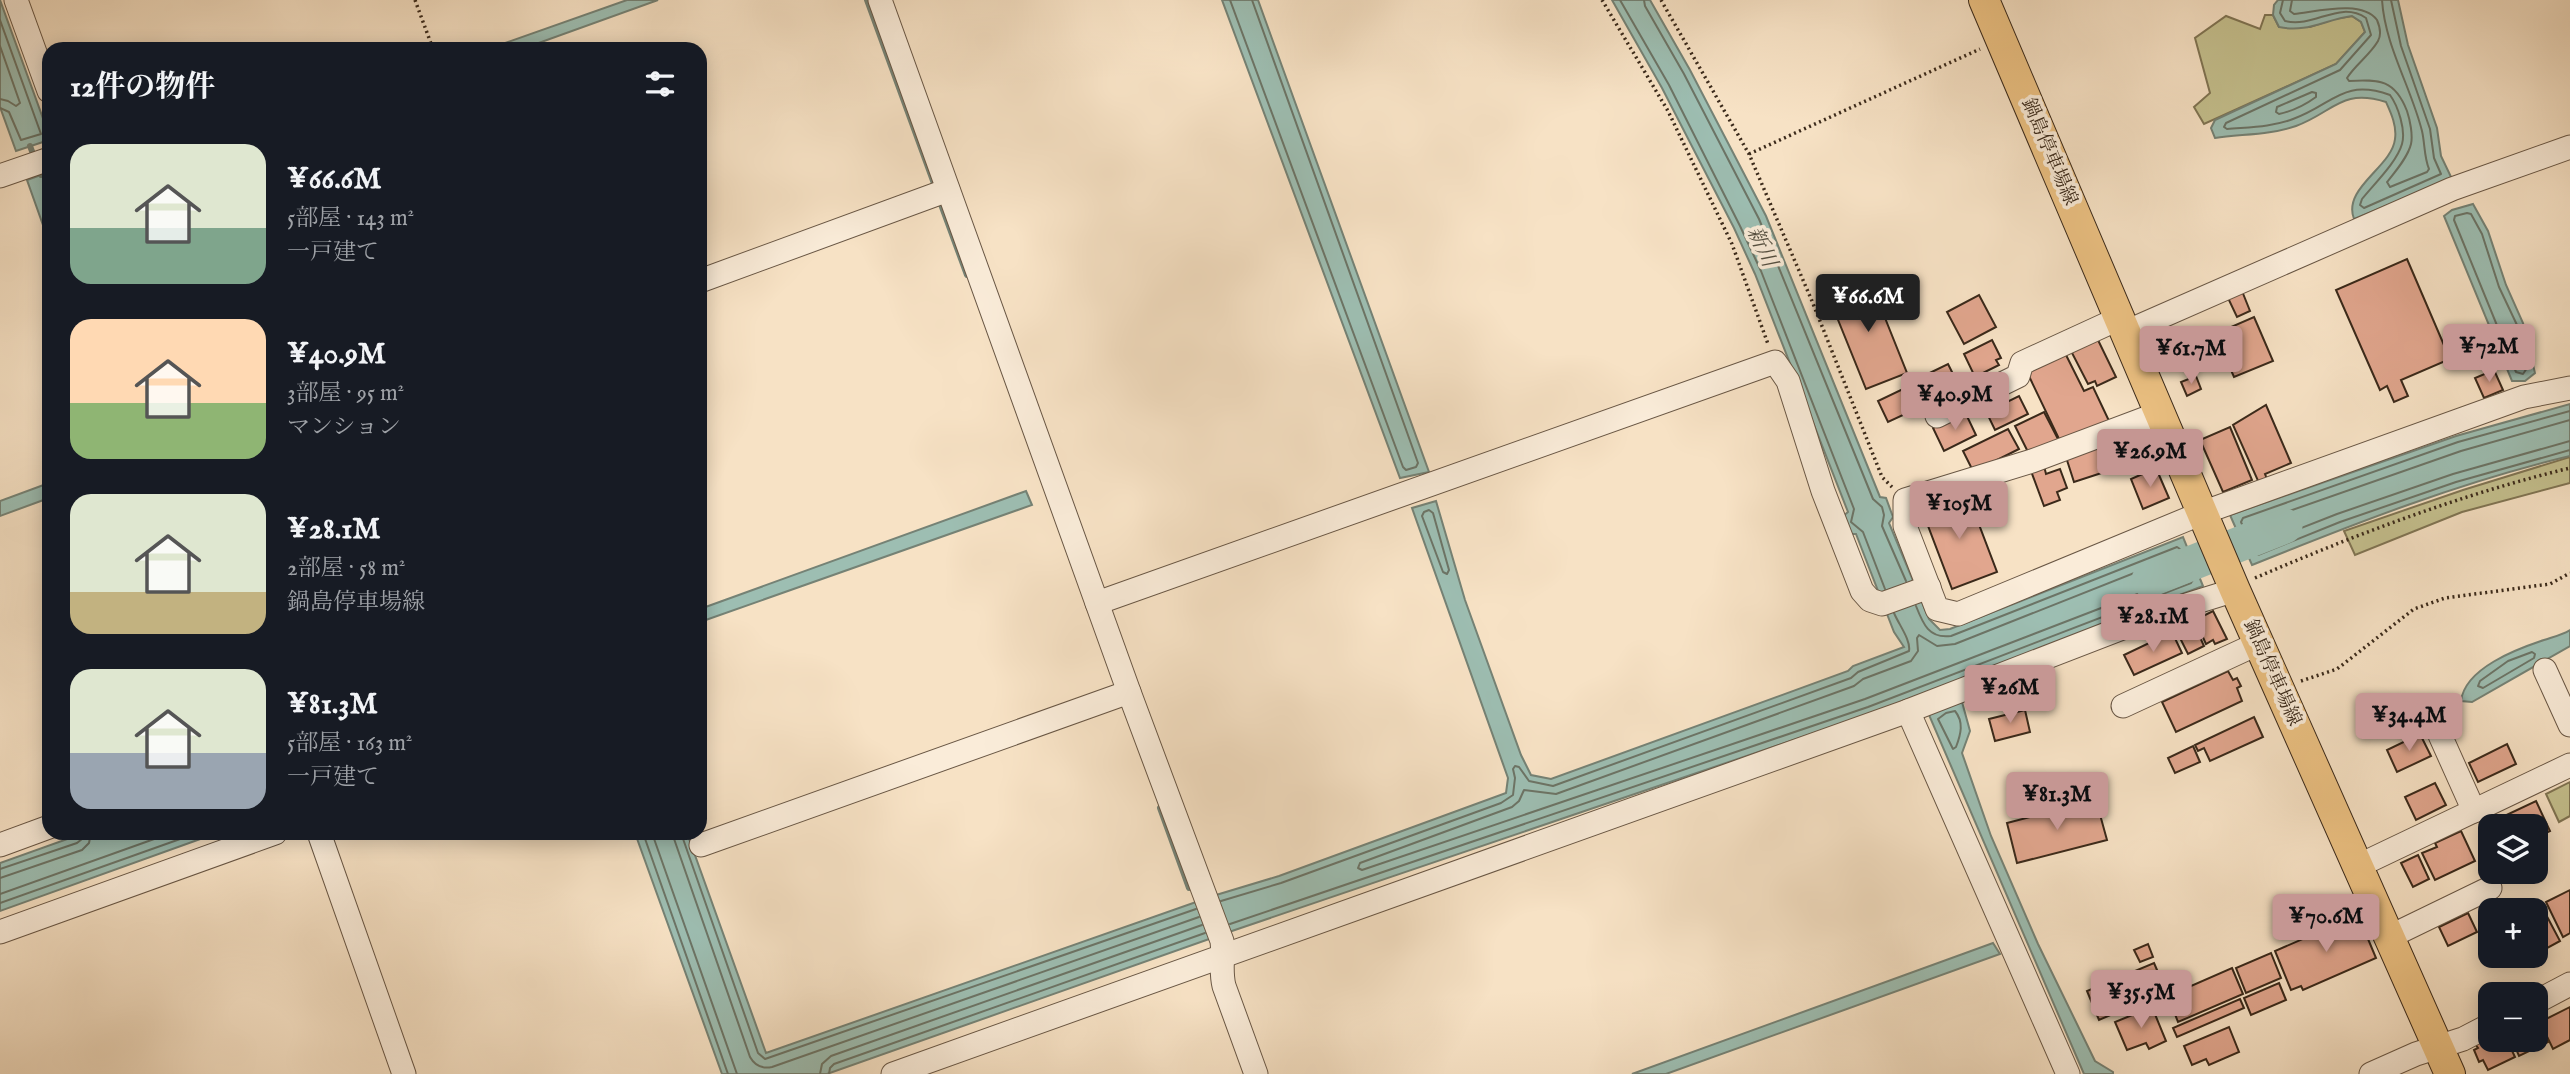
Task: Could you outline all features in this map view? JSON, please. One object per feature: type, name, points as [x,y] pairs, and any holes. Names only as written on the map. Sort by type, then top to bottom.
[{"type":"main road","name":"鍋島停車場線","points":[[1984,0],[2235,590],[2450,1074]]},
{"type":"street","points":[[16,0],[42,72]]},
{"type":"street","points":[[880,0],[1097,603],[1123,695],[1202,886],[1223,948],[1220,972],[1256,1074]]},
{"type":"street","points":[[1937,416],[2018,376],[2022,363],[2123,325],[2452,189],[2570,147]]},
{"type":"street","points":[[0,176],[41,162]]},
{"type":"street","points":[[707,278],[948,190]]},
{"type":"street","points":[[1097,603],[1775,362],[1787,381],[1823,491],[1862,592],[1870,600],[1882,604],[1925,589]]},
{"type":"street","points":[[2160,414],[2032,461],[1905,500],[1905,526],[1925,589],[1937,609],[1958,614],[2202,513],[2524,397],[2570,388]]},
{"type":"street","points":[[893,1074],[1223,948],[1908,711],[2161,613],[2235,590]]},
{"type":"street","points":[[2123,706],[2259,643]]},
{"type":"street","points":[[2545,670],[2570,725]]},
{"type":"street","points":[[701,845],[1123,695]]},
{"type":"street","points":[[1908,711],[2068,1074]]},
{"type":"street","points":[[2435,724],[2474,810]]},
{"type":"street","points":[[2358,866],[2570,765]]},
{"type":"street","points":[[0,845],[42,830]]},
{"type":"street","points":[[0,932],[256,840]]},
{"type":"street","points":[[321,840],[404,1074]]},
{"type":"street","points":[[2389,937],[2490,888]]},
{"type":"street","points":[[2548,996],[2570,984]]},
{"type":"street","points":[[2371,1074],[2438,1047],[2463,1040],[2478,1032]]},
{"type":"path","points":[[415,0],[430,42]]},
{"type":"path","points":[[1602,0],[1668,111],[1732,244],[1775,362]]},
{"type":"path","points":[[1661,0],[1749,154],[1812,301],[1882,477],[1905,500]]},
{"type":"path","points":[[1749,154],[2001,39]]},
{"type":"path","points":[[2235,590],[2251,580],[2336,543],[2451,503],[2570,468]]},
{"type":"path","points":[[2279,688],[2337,668],[2414,609],[2445,598],[2550,583],[2570,573]]},
{"type":"shaded area","points":[[2265,15],[2273,15],[2279,27],[2310,27],[2352,16],[2361,22],[2365,32],[2336,64],[2204,124],[2194,107],[2210,93],[2195,38],[2226,16],[2260,29]]},
{"type":"shaded area","points":[[2570,457],[2570,483],[2462,512],[2355,555],[2344,531],[2463,490]]},
{"type":"shaded area","points":[[2570,782],[2570,816],[2559,822],[2546,794]]},
{"type":"water","points":[[0,0],[42,116],[42,142],[16,151],[0,107]]},
{"type":"water","points":[[627,0],[658,0],[541,42],[508,42]]},
{"type":"water","points":[[1222,0],[1258,0],[1429,472],[1400,478]]},
{"type":"water","name":"新川","points":[[1612,0],[1650,0],[1690,70],[1766,216],[1880,497],[1886,498],[1893,517],[1889,523],[1929,619],[1940,630],[1950,629],[2183,537],[2203,586],[1870,714],[1229,932],[827,1074],[722,1074],[638,840],[690,840],[766,1053],[1216,895],[1279,876],[1506,793],[1508,778],[1412,508],[1436,501],[1465,600],[1521,755],[1531,775],[1551,779],[1848,671],[1853,666],[1904,647],[1894,632],[1856,534],[1849,534],[1842,517],[1848,512],[1755,274],[1662,88]]},
{"type":"water","points":[[2278,0],[2398,0],[2408,45],[2437,128],[2441,156],[2452,179],[2354,219],[2352,208],[2355,197],[2386,159],[2395,139],[2392,115],[2386,102],[2371,98],[2348,100],[2286,129],[2215,138],[2211,128],[2215,120],[2336,64],[2365,32],[2361,22],[2352,16],[2307,27],[2279,27],[2273,15],[2274,5]]},
{"type":"water","points":[[42,175],[42,222],[27,180]]},
{"type":"water","points":[[2473,204],[2488,231],[2506,285],[2523,323],[2535,373],[2525,381],[2512,381],[2444,216],[2452,210]]},
{"type":"water","points":[[2570,404],[2570,456],[2449,491],[2252,565],[2230,515],[2456,436]]},
{"type":"water","points":[[42,486],[42,501],[0,516],[0,501]]},
{"type":"water","points":[[1026,491],[1032,505],[707,620],[707,606]]},
{"type":"water","points":[[2570,630],[2570,646],[2472,702],[2461,701],[2472,679],[2494,662]]},
{"type":"water","points":[[1962,702],[1970,731],[1962,753],[1991,836],[2038,944],[2095,1061],[2113,1074],[2084,1074],[1929,715],[1943,707]]},
{"type":"water","points":[[64,840],[198,840],[0,911],[0,863]]},
{"type":"water","points":[[1993,943],[2000,954],[1666,1074],[1632,1074]]},
{"type":"building","points":[[2407,259],[2450,359],[2401,380],[2408,396],[2394,402],[2387,386],[2380,390],[2336,290]]},
{"type":"building","points":[[1869,278],[1907,373],[1866,389],[1828,295]]},
{"type":"building","points":[[2242,291],[2250,311],[2237,317],[2228,298]]},
{"type":"building","points":[[1979,295],[1996,327],[1964,344],[1947,312]]},
{"type":"building","points":[[2254,317],[2273,361],[2234,377],[2215,334]]},
{"type":"building","points":[[2198,331],[2210,358],[2191,366],[2180,339]]},
{"type":"building","points":[[2097,338],[2116,377],[2097,386],[2095,381],[2088,384],[2071,351]]},
{"type":"building","points":[[1992,340],[2001,358],[1996,360],[1999,365],[1975,377],[1964,354]]},
{"type":"building","points":[[2065,353],[2084,391],[2093,387],[2110,423],[2060,441],[2027,372]]},
{"type":"building","points":[[1948,364],[1961,390],[1924,408],[1911,382]]},
{"type":"building","points":[[2494,370],[2503,390],[2484,398],[2475,378]]},
{"type":"building","points":[[2196,376],[2201,389],[2187,396],[2181,382]]},
{"type":"building","points":[[1905,388],[1916,409],[1888,422],[1878,401]]},
{"type":"building","points":[[1996,394],[2001,405],[2019,396],[2028,414],[1995,430],[1981,401]]},
{"type":"building","points":[[2266,405],[2291,463],[2265,474],[2267,479],[2259,483],[2233,425]]},
{"type":"building","points":[[1965,412],[1976,435],[1944,451],[1933,428]]},
{"type":"building","points":[[2044,412],[2059,441],[2028,452],[2015,426]]},
{"type":"building","points":[[2230,427],[2252,480],[2223,492],[2200,440]]},
{"type":"building","points":[[2008,429],[2019,449],[1979,469],[1972,469],[1963,451]]},
{"type":"building","points":[[2141,433],[2155,465],[2136,473],[2122,441]]},
{"type":"building","points":[[2117,437],[2126,465],[2074,482],[2065,454]]},
{"type":"building","points":[[2044,466],[2046,474],[2060,469],[2067,488],[2057,492],[2060,500],[2044,506],[2031,471]]},
{"type":"building","points":[[2156,468],[2169,498],[2143,509],[2131,479]]},
{"type":"building","points":[[1967,493],[1997,572],[1952,589],[1922,510]]},
{"type":"building","points":[[2213,611],[2227,639],[2215,644],[2213,640],[2206,644],[2195,620]]},
{"type":"building","points":[[2193,622],[2204,646],[2188,654],[2176,630]]},
{"type":"building","points":[[2172,632],[2182,653],[2134,675],[2124,655]]},
{"type":"building","points":[[2228,671],[2233,680],[2237,678],[2241,686],[2237,688],[2242,701],[2176,732],[2162,702]]},
{"type":"building","points":[[2025,710],[2030,732],[1995,741],[1989,719]]},
{"type":"building","points":[[2254,717],[2263,737],[2210,761],[2204,748],[2198,751],[2195,745]]},
{"type":"building","points":[[2420,734],[2431,756],[2397,772],[2387,750]]},
{"type":"building","points":[[2507,744],[2516,764],[2478,782],[2469,763]]},
{"type":"building","points":[[2193,746],[2200,762],[2175,773],[2168,758]]},
{"type":"building","points":[[2435,783],[2446,805],[2416,820],[2405,797]]},
{"type":"building","points":[[2096,800],[2107,840],[2017,863],[2007,823]]},
{"type":"building","points":[[2536,801],[2542,814],[2509,814]]},
{"type":"building","points":[[2461,831],[2475,861],[2435,880],[2422,853],[2437,847],[2435,843]]},
{"type":"building","points":[[2418,855],[2429,879],[2413,887],[2401,863]]},
{"type":"building","points":[[2570,890],[2570,933],[2563,937],[2548,906],[2548,901]]},
{"type":"building","points":[[2468,913],[2477,932],[2448,946],[2439,927]]},
{"type":"building","points":[[2358,915],[2376,958],[2303,990],[2301,986],[2291,990],[2275,951]]},
{"type":"building","points":[[2548,918],[2560,941],[2548,948]]},
{"type":"building","points":[[2148,944],[2153,957],[2140,962],[2134,950]]},
{"type":"building","points":[[2271,953],[2281,978],[2246,993],[2236,968]]},
{"type":"building","points":[[2154,963],[2166,991],[2099,1020],[2087,991]]},
{"type":"building","points":[[2232,968],[2243,994],[2178,1022],[2168,996]]},
{"type":"building","points":[[2279,983],[2286,1000],[2251,1015],[2244,998]]},
{"type":"building","points":[[2240,999],[2244,1008],[2177,1037],[2173,1028]]},
{"type":"building","points":[[2152,1007],[2166,1041],[2149,1049],[2146,1043],[2127,1050],[2115,1022]]},
{"type":"building","points":[[2570,1007],[2570,1040],[2553,1049],[2548,1039],[2548,1018]]},
{"type":"building","points":[[2229,1027],[2239,1052],[2209,1065],[2206,1059],[2192,1065],[2184,1046]]},
{"type":"building","points":[[2478,1048],[2478,1052],[2513,1052],[2515,1057],[2488,1070],[2483,1060],[2479,1062],[2474,1050]]},
{"type":"waterway","points":[[867,0],[936,189]]},
{"type":"waterway","points":[[30,146],[41,175]]},
{"type":"waterway","points":[[939,199],[967,275]]},
{"type":"waterway","points":[[2149,580],[2285,526]]},
{"type":"waterway","points":[[1160,808],[1189,888]]}]
